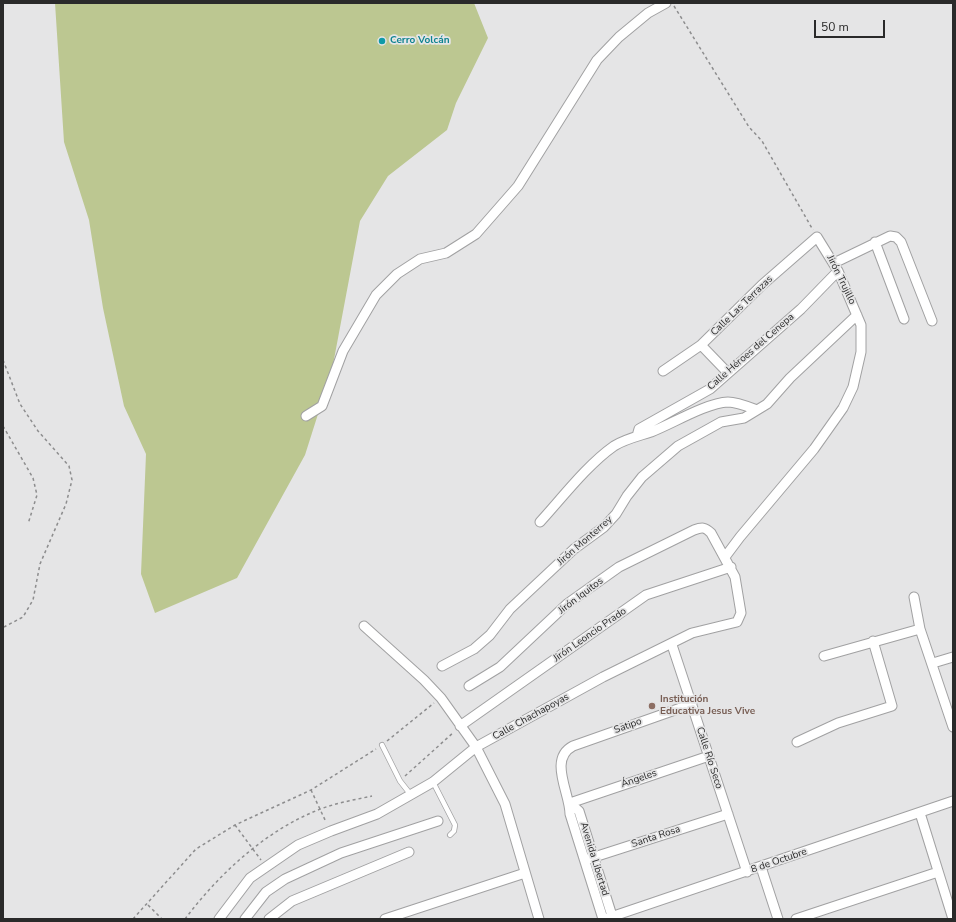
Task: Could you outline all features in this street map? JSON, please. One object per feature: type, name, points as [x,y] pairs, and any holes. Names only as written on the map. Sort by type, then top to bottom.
[{"type":"street","points":[[306,416],[322,406],[343,351],[376,295],[397,274],[420,258],[446,253],[476,234],[518,186],[597,60],[619,37],[648,13],[666,3]]},
{"type":"street","name":"Calle Héroes del Cenepa","points":[[637,436],[639,430],[710,389],[801,309],[836,267],[875,242],[890,236],[896,237],[901,242],[932,321]]},
{"type":"street","name":"Jirón Trujillo","points":[[725,557],[814,449],[843,408],[853,387],[861,352],[861,324],[836,267],[817,237]]},
{"type":"street","name":"Calle Las Terrazas","points":[[663,370],[701,346],[762,285],[817,237]]},
{"type":"street","points":[[875,242],[889,275],[904,319]]},
{"type":"street","name":"Jirón Monterrey","points":[[442,666],[474,649],[490,636],[510,609],[574,549],[604,527],[616,514],[627,496],[642,477],[678,446],[721,422],[744,418],[767,404],[790,378],[857,315]]},
{"type":"street","points":[[701,346],[728,373]]},
{"type":"street","name":"Calle Héroes del Cenepa","points":[[540,522],[599,460],[615,446],[637,436],[651,432],[676,419],[717,404],[729,402],[758,410]]},
{"type":"street","name":"Jirón Iquitos","points":[[469,686],[500,667],[567,604],[619,567],[701,527],[706,528],[725,557]]},
{"type":"street","points":[[725,557],[731,567]]},
{"type":"street","name":"Calle Chachapoyas","points":[[219,919],[250,878],[298,845],[331,830],[377,814],[433,782],[476,747],[603,677],[672,645],[692,633],[732,624],[740,618],[742,613],[735,577],[731,567]]},
{"type":"street","name":"Jirón Leoncio Prado","points":[[460,726],[646,596],[731,567]]},
{"type":"street","points":[[914,597],[920,629],[933,662],[953,727]]},
{"type":"street","points":[[364,626],[424,680],[441,698],[476,747],[505,804],[539,919]]},
{"type":"street","points":[[824,656],[920,629]]},
{"type":"street","points":[[797,742],[838,723],[892,706],[873,641]]},
{"type":"street","name":"Calle Río Seco","points":[[672,645],[747,872]]},
{"type":"street","points":[[933,662],[953,657]]},
{"type":"street","name":"Satipo","points":[[566,750],[692,704]]},
{"type":"street","name":"Avenida Libertad","points":[[566,750],[560,760],[561,768],[570,803],[579,811],[589,858],[608,918]]},
{"type":"street","name":"Ángeles","points":[[570,803],[709,756]]},
{"type":"street","name":"8 de Octubre","points":[[608,918],[953,802]]},
{"type":"street","points":[[920,813],[953,919]]},
{"type":"street","name":"Santa Rosa","points":[[589,858],[728,814]]},
{"type":"street","points":[[245,919],[266,892],[285,879],[341,853],[438,821]]},
{"type":"street","points":[[269,919],[292,901],[409,852]]},
{"type":"street","points":[[761,867],[778,919]]},
{"type":"street","points":[[796,919],[938,872]]},
{"type":"street","points":[[386,919],[525,873]]},
{"type":"lane","points":[[382,745],[400,781],[411,795]]},
{"type":"lane","points":[[433,782],[455,825],[454,831],[450,836]]},
{"type":"path","points":[[672,3],[749,127],[762,141],[817,237]]},
{"type":"path","points":[[3,360],[20,404],[38,431],[68,466],[72,480],[66,504],[40,564],[33,600],[23,617],[4,627]]},
{"type":"path","points":[[3,426],[33,478],[38,495],[28,524]]},
{"type":"path","points":[[133,919],[196,849],[235,825],[311,790],[382,745],[441,698]]},
{"type":"path","points":[[400,781],[460,726]]},
{"type":"path","points":[[185,919],[206,892],[253,849],[286,826],[319,809],[372,796]]},
{"type":"path","points":[[235,825],[266,866]]},
{"type":"path","points":[[148,904],[161,919]]},
{"type":"green space","points":[[55,3],[474,3],[488,38],[456,103],[447,130],[388,176],[360,221],[332,370],[305,455],[237,578],[155,613],[141,574],[146,454],[124,406],[103,308],[89,220],[64,142]]},
{"type":"place","name":"Cerro Volcán","points":[[382,41]]},
{"type":"place","name":"Institución Educativa Jesus Vive","points":[[652,706]]}]
